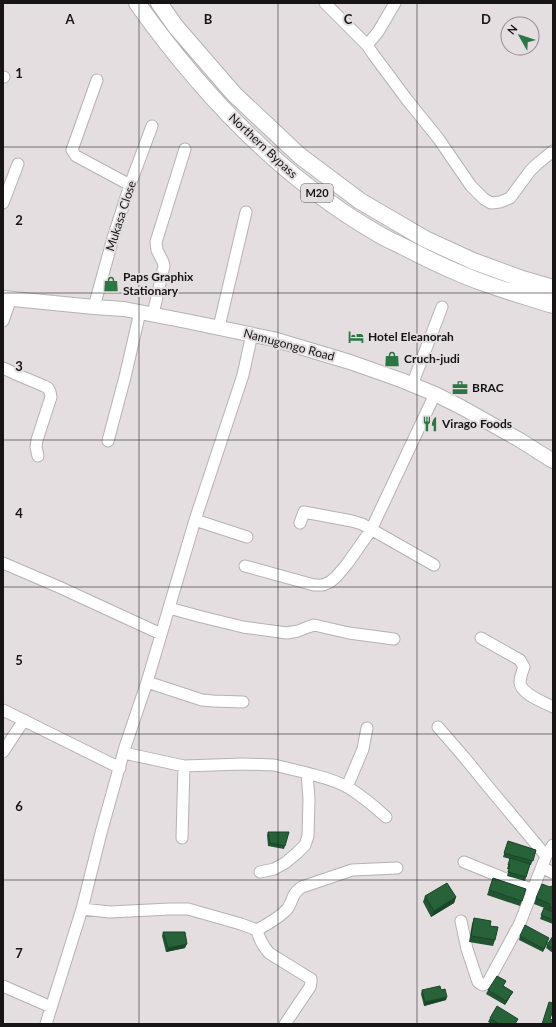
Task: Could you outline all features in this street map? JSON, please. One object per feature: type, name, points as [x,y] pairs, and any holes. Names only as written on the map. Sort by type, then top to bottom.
[{"type":"highway","name":"Northern Bypass","points":[[137,3],[191,73],[233,120],[280,164],[330,203],[375,232],[431,261],[486,284],[553,305]]},
{"type":"highway","name":"Northern Bypass","points":[[159,3],[176,27],[234,94],[300,156],[360,201],[425,239],[473,261],[522,279],[553,288]]},
{"type":"main road","name":"Namugongo Road","points":[[7,298],[124,309],[278,340],[350,362],[435,394],[518,439],[553,461]]},
{"type":"street","points":[[325,3],[367,45],[408,101],[438,138],[471,186],[484,199],[491,203],[500,202],[510,198],[530,171],[553,151]]},
{"type":"street","points":[[367,45],[378,32],[395,3]]},
{"type":"street","points":[[97,80],[72,150],[76,156],[130,186]]},
{"type":"street","name":"Mukasa Close","points":[[94,307],[113,238],[152,126]]},
{"type":"street","points":[[108,441],[125,377],[146,313],[164,266],[164,262],[157,250],[156,242],[185,149]]},
{"type":"street","points":[[3,203],[18,164]]},
{"type":"street","points":[[219,327],[246,212]]},
{"type":"street","points":[[3,321],[7,298]]},
{"type":"street","points":[[412,385],[442,307]]},
{"type":"street","points":[[46,1024],[82,909],[101,833],[124,753],[147,682],[195,520],[243,375],[252,334]]},
{"type":"street","points":[[3,368],[48,388],[50,392],[51,397],[36,440],[38,456]]},
{"type":"street","points":[[245,566],[314,585],[324,585],[336,577],[371,530],[435,394]]},
{"type":"street","points":[[300,523],[304,512],[362,524],[434,565]]},
{"type":"street","points":[[195,520],[247,537]]},
{"type":"street","points":[[3,563],[161,634]]},
{"type":"street","points":[[169,608],[244,627],[287,633],[298,632],[314,625],[349,633],[394,638]]},
{"type":"street","points":[[481,638],[520,660],[524,667],[520,684],[523,690],[530,696],[553,707]]},
{"type":"street","points":[[147,682],[202,700],[243,702]]},
{"type":"street","points":[[3,710],[120,768]]},
{"type":"street","points":[[3,752],[24,720]]},
{"type":"street","points":[[438,727],[464,756],[546,856]]},
{"type":"street","points":[[347,787],[363,749],[367,728]]},
{"type":"street","points":[[124,753],[184,766],[243,764],[274,765],[307,773],[347,787],[360,795],[386,817]]},
{"type":"street","points":[[182,838],[184,766]]},
{"type":"street","points":[[260,872],[274,869],[297,853],[305,844],[308,836],[309,799],[307,773]]},
{"type":"street","points":[[461,921],[467,949],[478,982],[485,984],[488,982],[520,923],[546,856],[553,845]]},
{"type":"street","points":[[464,862],[533,890]]},
{"type":"street","points":[[257,930],[288,908],[293,895],[297,890],[352,870],[397,868]]},
{"type":"street","points":[[542,868],[553,873]]},
{"type":"street","points":[[82,909],[110,912],[188,909],[257,930]]},
{"type":"street","points":[[257,930],[259,937],[269,953],[311,979],[310,987],[285,1024]]},
{"type":"street","points":[[3,986],[51,1007]]},
{"type":"building","points":[[268,832],[289,832],[285,846],[270,843]]},
{"type":"building","points":[[508,841],[536,850],[533,861],[504,853]]},
{"type":"building","points":[[510,858],[530,864],[526,877],[508,872]]},
{"type":"building","points":[[493,878],[526,889],[522,901],[489,890]]},
{"type":"building","points":[[447,883],[456,897],[434,911],[425,896]]},
{"type":"building","points":[[542,884],[553,887],[553,908],[549,907],[550,904],[536,898]]},
{"type":"building","points":[[544,908],[553,912],[553,920],[541,915]]},
{"type":"building","points":[[474,918],[491,921],[490,926],[498,927],[495,940],[471,936]]},
{"type":"building","points":[[525,925],[549,938],[544,949],[520,936]]},
{"type":"building","points":[[163,932],[185,932],[187,944],[168,948]]},
{"type":"building","points":[[553,936],[553,948],[547,945]]},
{"type":"building","points":[[497,976],[506,981],[503,986],[513,992],[506,1001],[488,990]]},
{"type":"building","points":[[440,986],[441,990],[445,989],[447,997],[425,1002],[422,990]]},
{"type":"building","points":[[549,1002],[553,1003],[553,1010],[550,1019],[553,1020],[553,1024],[542,1024]]},
{"type":"building","points":[[497,1006],[518,1019],[515,1024],[499,1024],[490,1018]]},
{"type":"place","name":"Paps Graphix Stationary","points":[[111,284]]},
{"type":"place","name":"Hotel Eleanorah","points":[[356,337]]},
{"type":"place","name":"Cruch-judi","points":[[392,359]]},
{"type":"place","name":"BRAC","points":[[460,388]]},
{"type":"place","name":"Virago Foods","points":[[430,424]]}]
